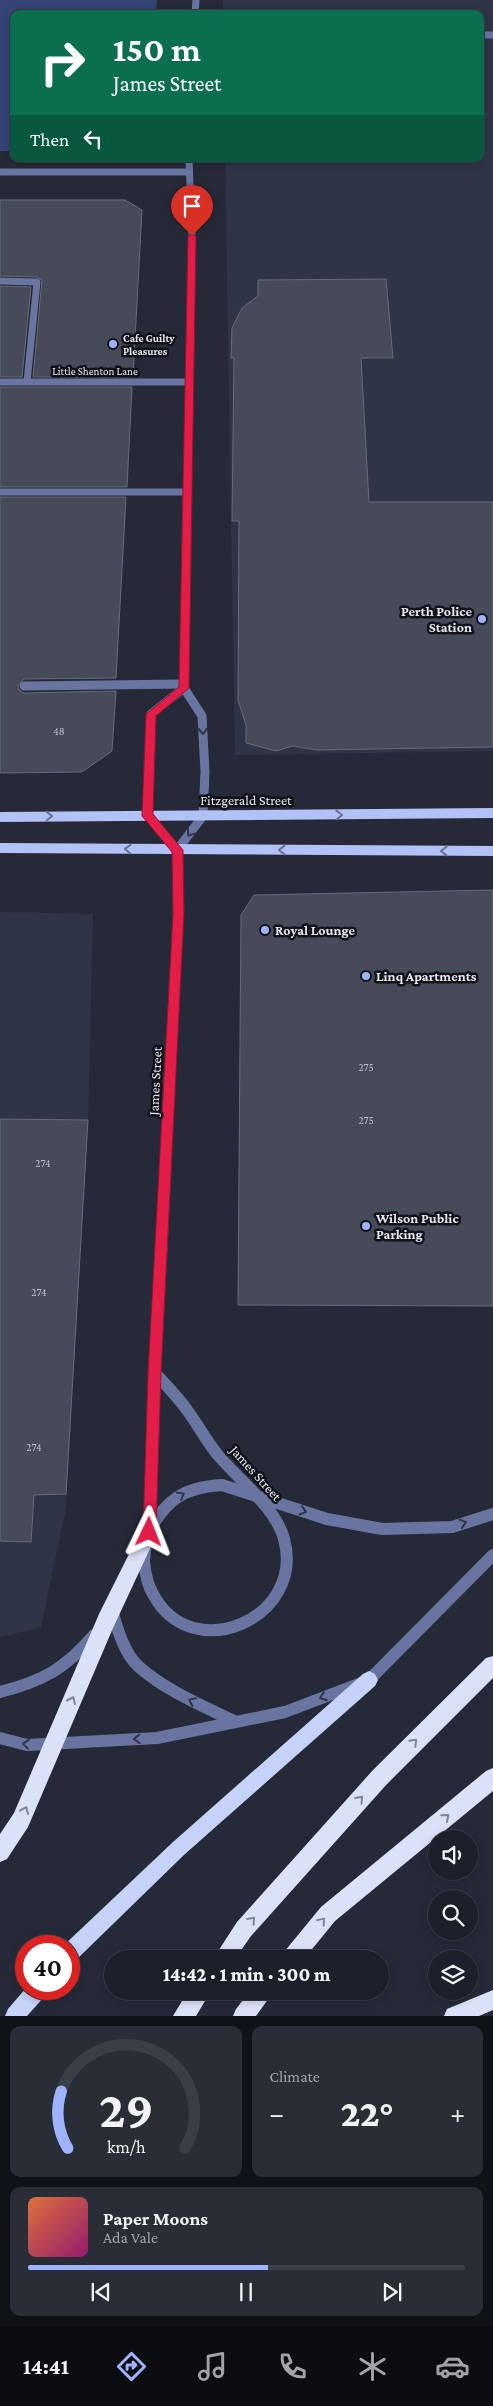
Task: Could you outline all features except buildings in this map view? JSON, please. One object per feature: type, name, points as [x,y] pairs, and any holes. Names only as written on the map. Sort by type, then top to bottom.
[{"type":"highway","points":[[0,1852],[21,1820],[108,1614],[149,1532]]},
{"type":"highway","points":[[229,1950],[244,1929],[380,1777],[493,1665]]},
{"type":"highway","points":[[80,1942],[179,1848],[369,1680]]},
{"type":"highway","points":[[298,1950],[328,1914],[493,1778]]},
{"type":"highway","points":[[15,2016],[29,2000]]},
{"type":"highway","points":[[183,2016],[194,2000]]},
{"type":"highway","points":[[243,2016],[256,2000]]},
{"type":"highway","points":[[454,2016],[493,2000]]},
{"type":"main road","name":"Fitzgerald Street","points":[[0,817],[493,813]]},
{"type":"main road","points":[[0,848],[493,851]]},
{"type":"street","points":[[184,686],[151,714],[148,816],[177,850],[203,816],[205,772],[202,716],[184,686],[192,236],[189,162]]},
{"type":"street","points":[[0,172],[188,172]]},
{"type":"street","points":[[0,281],[37,282],[27,382]]},
{"type":"street","name":"Little Shenton Lane","points":[[0,382],[190,382]]},
{"type":"street","points":[[0,492],[188,492]]},
{"type":"street","points":[[24,686],[184,686]]},
{"type":"street","name":"James Street","points":[[155,1373],[187,1411],[208,1442],[256,1497],[270,1510],[280,1526],[286,1542],[285,1577],[269,1608],[256,1620],[240,1628],[224,1631],[207,1631],[188,1626],[172,1617],[160,1605],[150,1589],[145,1570],[145,1551],[149,1532],[155,1373],[179,913],[177,850]]},
{"type":"street","points":[[149,1532],[158,1515],[171,1501],[186,1492],[204,1486],[222,1485],[240,1489],[256,1497],[328,1519],[382,1528],[452,1527],[493,1514]]},
{"type":"street","points":[[0,1738],[27,1745],[91,1740],[157,1738],[285,1712],[369,1680],[493,1555]]},
{"type":"street","points":[[0,1692],[37,1683],[73,1661],[108,1614],[137,1665],[183,1697],[236,1722]]},
{"type":"shaded area","points":[[0,0],[157,0],[156,10],[10,10],[10,151],[0,151]]},
{"type":"shaded area","points":[[223,0],[493,0],[493,751],[235,755],[225,162],[484,162],[484,10],[223,10]]},
{"type":"shaded area","points":[[0,912],[93,914],[88,1120],[66,1508],[41,1627],[0,1637]]},
{"type":"place","name":"Cafe Guilty Pleasures","points":[[113,344]]},
{"type":"place","name":"Perth Police Station","points":[[482,619]]},
{"type":"place","name":"Royal Lounge","points":[[265,930]]},
{"type":"place","name":"Linq Apartments","points":[[366,976]]},
{"type":"place","name":"Wilson Public Parking","points":[[366,1226]]},
{"type":"route","points":[[149,1532],[155,1373],[179,913],[177,850],[148,816],[151,714],[184,688],[192,236]]}]
